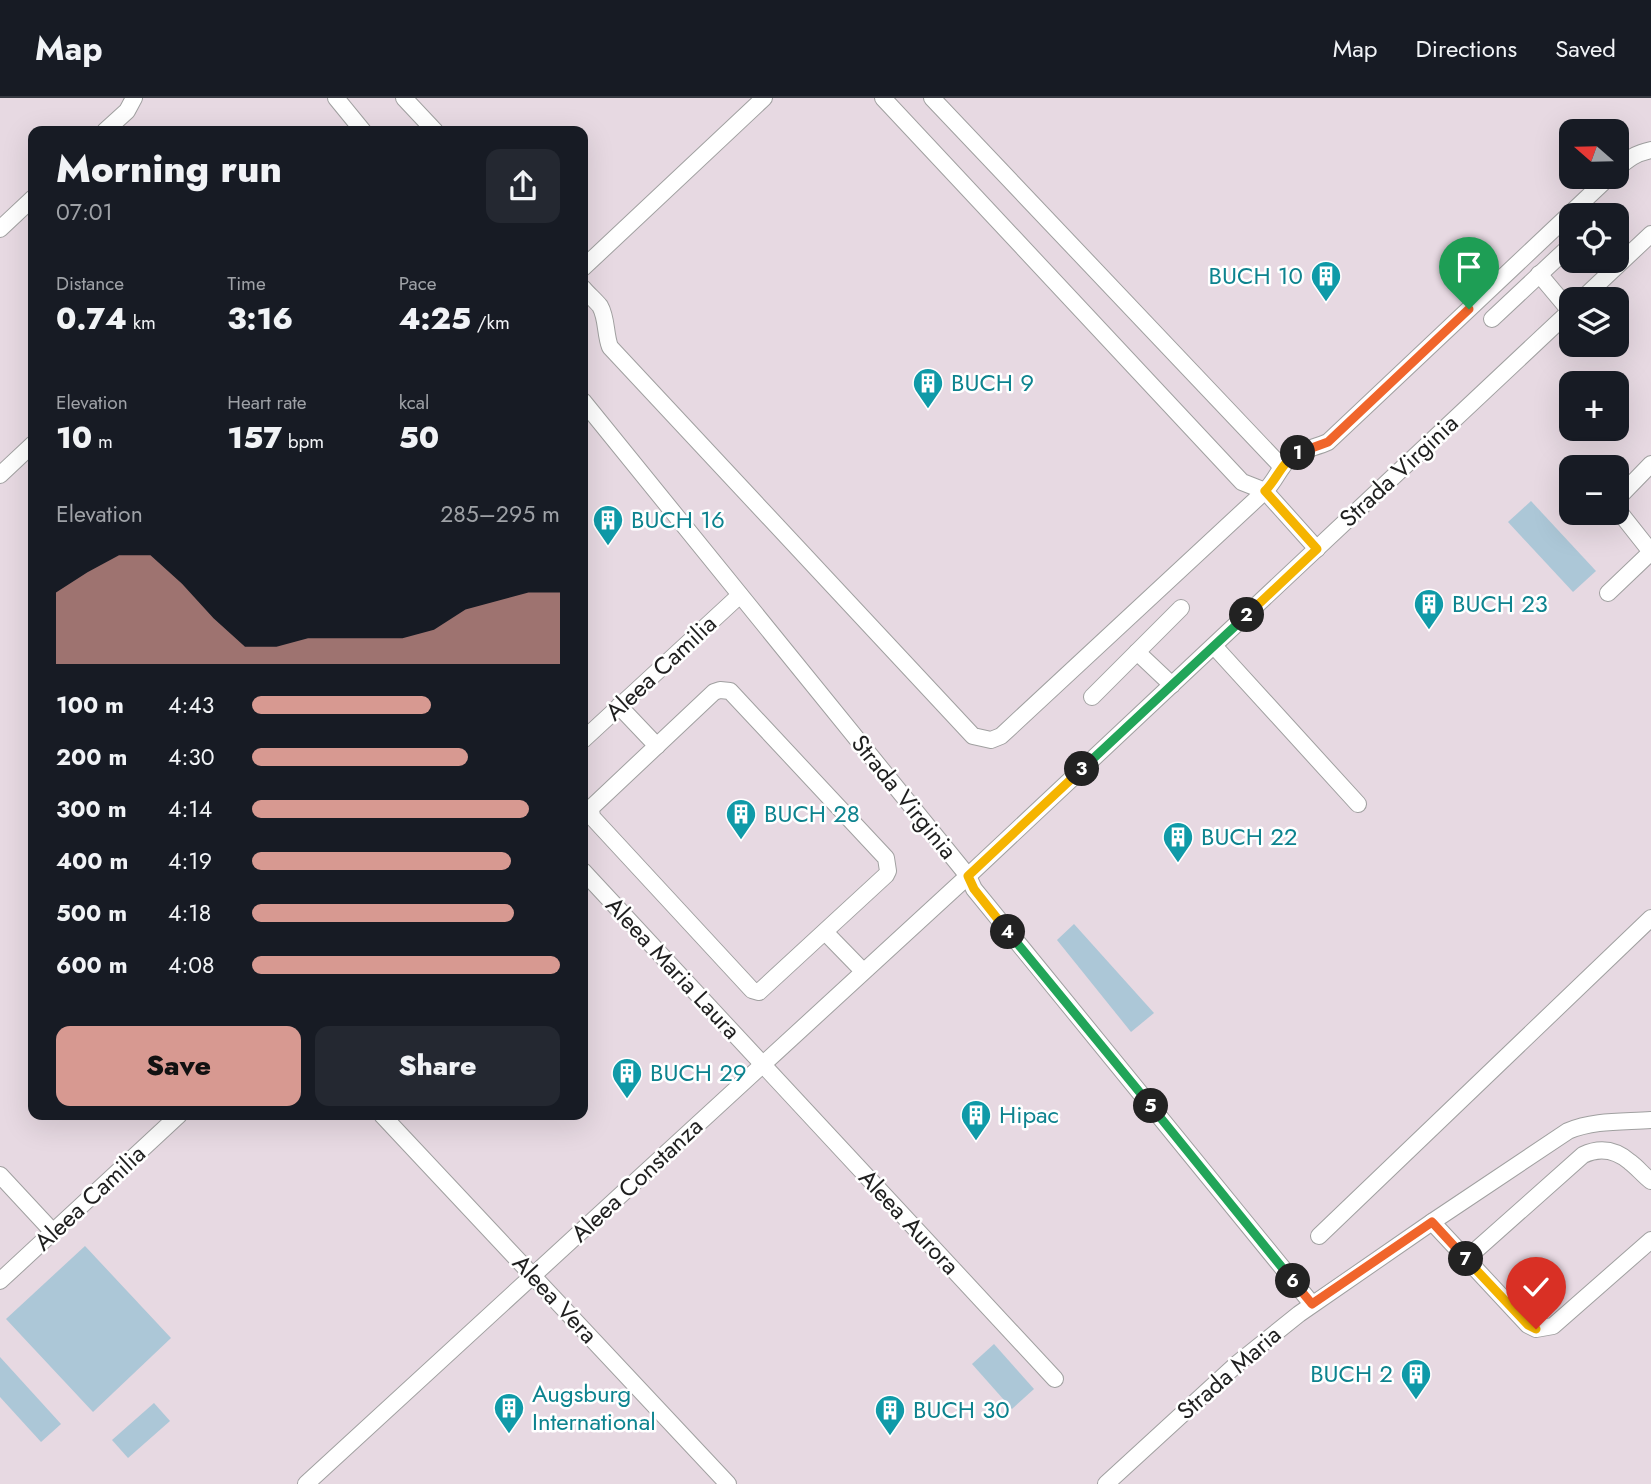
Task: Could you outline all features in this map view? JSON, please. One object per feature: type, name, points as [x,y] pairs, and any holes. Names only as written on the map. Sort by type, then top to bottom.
[{"type":"street","points":[[110,126],[127,111],[134,98]]},
{"type":"street","points":[[336,98],[359,126]]},
{"type":"street","points":[[404,98],[430,126]]},
{"type":"street","points":[[588,263],[764,98]]},
{"type":"street","points":[[883,98],[1242,482],[1265,491],[1317,549]]},
{"type":"street","points":[[932,98],[1282,467]]},
{"type":"street","points":[[1629,158],[1651,150]]},
{"type":"street","points":[[588,294],[603,314],[610,347],[964,726],[974,736],[991,740],[1000,737],[1265,491],[1292,457],[1328,442],[1596,189]]},
{"type":"street","points":[[0,229],[28,203]]},
{"type":"street","points":[[1595,287],[1651,234]]},
{"type":"street","points":[[1492,319],[1559,256]]},
{"type":"street","points":[[1539,274],[1559,296]]},
{"type":"street","name":"Strada Virginia","points":[[588,407],[968,876],[1559,321]]},
{"type":"street","points":[[0,475],[28,449]]},
{"type":"street","points":[[1629,487],[1651,464]]},
{"type":"street","points":[[1608,593],[1651,552],[1629,524]]},
{"type":"street","name":"Aleea Camilia","points":[[588,735],[740,595]]},
{"type":"street","points":[[1092,697],[1181,608]]},
{"type":"street","points":[[1214,646],[1358,804]]},
{"type":"street","points":[[1137,652],[1172,685]]},
{"type":"street","points":[[730,691],[886,858],[886,875],[762,990],[752,990],[592,817],[593,806],[657,746],[714,692],[730,691]]},
{"type":"street","points":[[620,706],[657,746]]},
{"type":"street","name":"Aleea Maria Laura","points":[[588,876],[762,1064]]},
{"type":"street","points":[[968,876],[974,889],[1312,1304]]},
{"type":"street","name":"Aleea Constanza","points":[[306,1484],[968,876]]},
{"type":"street","points":[[1319,1236],[1651,918]]},
{"type":"street","points":[[825,932],[863,971]]},
{"type":"street","name":"Aleea Aurora","points":[[762,1064],[1055,1379]]},
{"type":"street","name":"Aleea Camilia","points":[[0,1281],[174,1120]]},
{"type":"street","name":"Aleea Vera","points":[[387,1120],[728,1484]]},
{"type":"street","name":"Strada Maria","points":[[1106,1484],[1238,1363],[1312,1304],[1568,1131],[1595,1123],[1651,1120]]},
{"type":"street","points":[[1465,1259],[1583,1155],[1594,1150],[1620,1155],[1651,1181]]},
{"type":"street","points":[[0,1175],[53,1232]]},
{"type":"street","points":[[1432,1222],[1528,1325],[1536,1329],[1553,1326],[1651,1240]]},
{"type":"shaded area","points":[[0,98],[1651,98],[1651,1484],[0,1484]]},
{"type":"water","points":[[1531,501],[1596,571],[1573,592],[1508,522]]},
{"type":"water","points":[[1074,924],[1154,1013],[1131,1032],[1057,940]]},
{"type":"water","points":[[85,1246],[171,1338],[93,1412],[6,1319]]},
{"type":"water","points":[[994,1344],[1034,1389],[1012,1409],[972,1364]]},
{"type":"water","points":[[0,1357],[61,1424],[41,1442],[0,1397]]},
{"type":"water","points":[[154,1403],[170,1421],[128,1458],[112,1440]]},
{"type":"place","name":"BUCH 10","points":[[1326,303]]},
{"type":"place","name":"BUCH 9","points":[[928,410]]},
{"type":"place","name":"BUCH 16","points":[[608,547]]},
{"type":"place","name":"BUCH 23","points":[[1429,631]]},
{"type":"place","name":"BUCH 28","points":[[741,841]]},
{"type":"place","name":"BUCH 22","points":[[1178,864]]},
{"type":"place","name":"BUCH 29","points":[[627,1100]]},
{"type":"place","name":"Hipac","points":[[976,1142]]},
{"type":"place","name":"BUCH 2","points":[[1416,1401]]},
{"type":"place","name":"Augsburg International","points":[[509,1435]]},
{"type":"place","name":"BUCH 30","points":[[890,1437]]},
{"type":"route","points":[[1469,309],[1328,442],[1292,457],[1265,491],[1317,549],[968,876],[974,889],[1312,1304],[1432,1222],[1528,1325],[1536,1329]]}]
